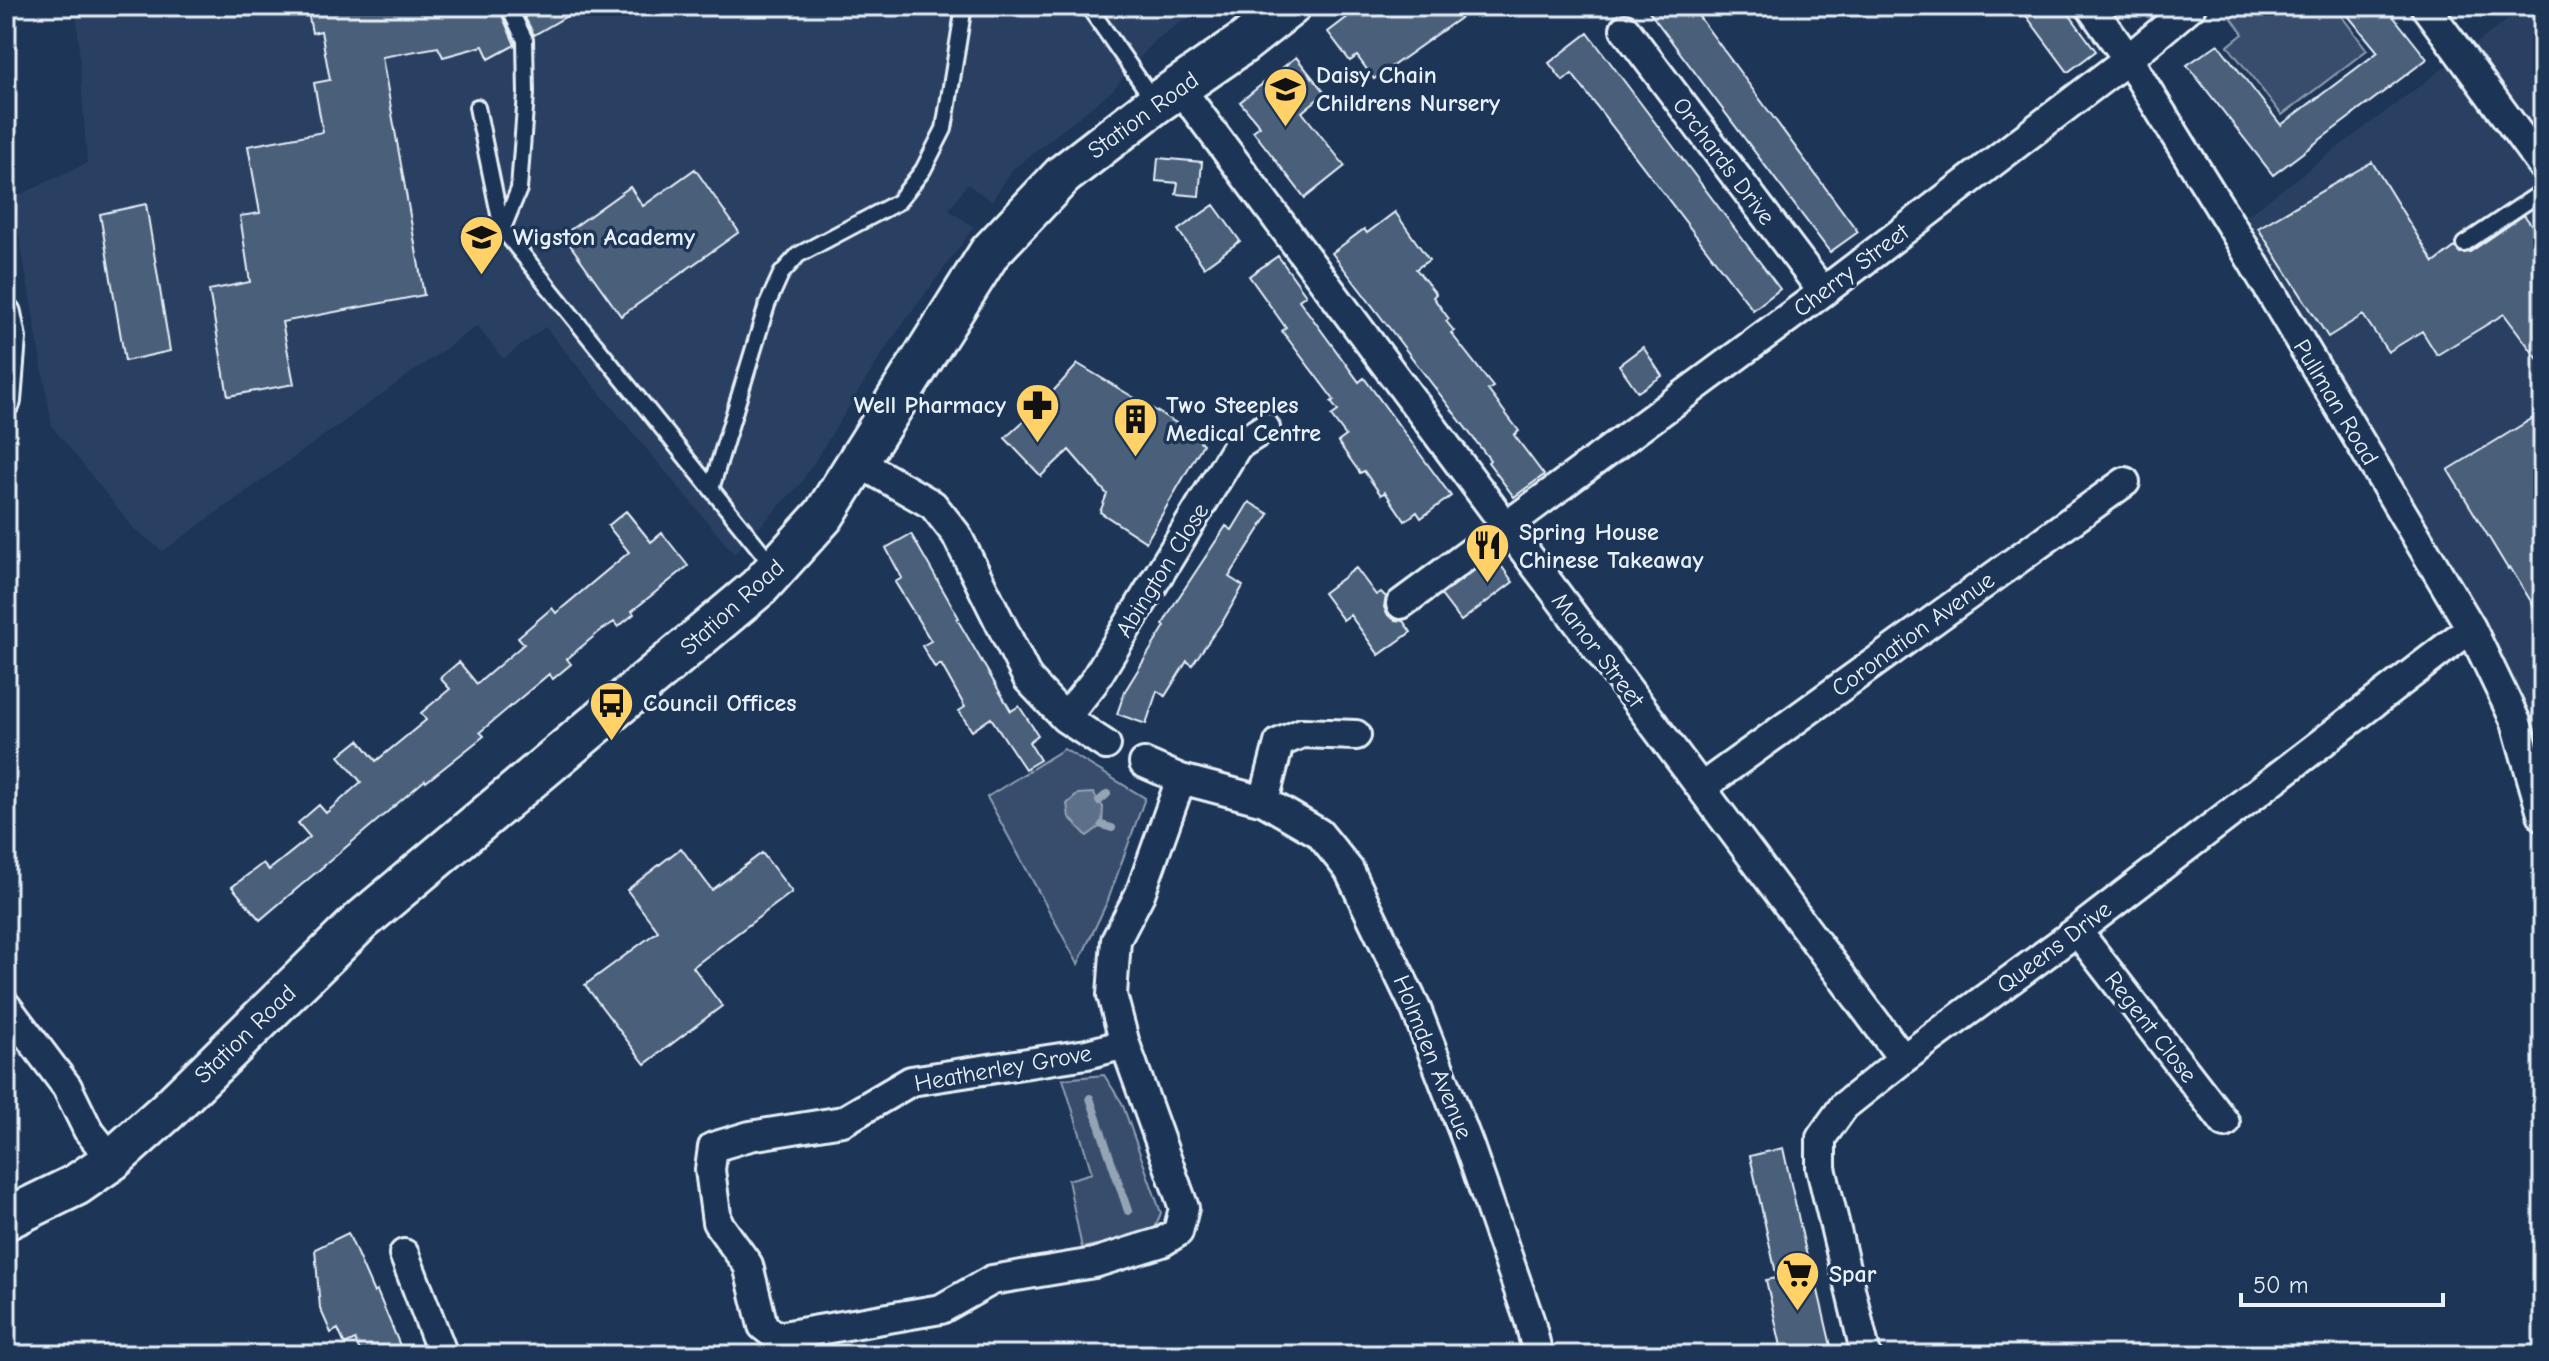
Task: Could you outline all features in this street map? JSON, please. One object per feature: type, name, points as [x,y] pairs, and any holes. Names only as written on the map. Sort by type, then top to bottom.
[{"type":"main road","name":"Station Road","points":[[6,1219],[76,1185],[112,1160],[168,1110],[360,922],[703,635],[776,570],[824,515],[990,252],[1063,175],[1290,6]]},
{"type":"street","name":"Pullman Road","points":[[2090,6],[2128,59],[2232,227],[2471,628],[2516,722],[2538,782],[2543,815]]},
{"type":"street","name":"Cherry Street","points":[[1401,604],[1823,292],[2128,59],[2191,6]]},
{"type":"street","points":[[2425,6],[2543,167]]},
{"type":"street","name":"Orchards Drive","points":[[1625,29],[1823,292]]},
{"type":"street","name":"Manor Street","points":[[1168,95],[1506,528],[1903,1059]]},
{"type":"street","points":[[6,313],[11,338],[6,401]]},
{"type":"street","name":"Abington Close","points":[[1065,718],[1093,683],[1237,446],[1265,428]]},
{"type":"street","points":[[856,461],[933,505],[956,534],[1028,679],[1065,718],[1106,745]]},
{"type":"street","name":"Coronation Avenue","points":[[1702,787],[2125,482]]},
{"type":"street","name":"Queens Drive","points":[[1866,1355],[1821,1168],[1821,1138],[1844,1106],[2471,628]]},
{"type":"street","points":[[1264,801],[1279,743],[1302,733],[1356,735]]},
{"type":"street","name":"Holmden Avenue","points":[[1144,763],[1181,779],[1264,801],[1319,833],[1349,870],[1416,1009],[1469,1146],[1530,1322],[1538,1355]]},
{"type":"street","name":"Heatherley Grove","points":[[1125,1044],[1087,1054],[911,1081],[843,1121],[750,1136],[713,1147],[710,1170],[717,1222],[748,1265],[763,1326],[777,1337],[941,1309],[992,1280],[1094,1263],[1162,1242],[1178,1232],[1184,1208],[1125,1044],[1112,995],[1116,940],[1140,894],[1181,779]]},
{"type":"street","name":"Regent Close","points":[[2077,931],[2225,1123]]},
{"type":"street","points":[[6,1006],[67,1087],[88,1130],[112,1160]]},
{"type":"street","points":[[404,1254],[443,1355]]},
{"type":"lane","points":[[502,229],[519,189],[526,94],[525,40],[508,6]]},
{"type":"lane","points":[[711,489],[767,305],[781,274],[798,255],[898,202],[923,170],[944,129],[964,6]]},
{"type":"lane","points":[[1088,6],[1168,95]]},
{"type":"lane","points":[[477,107],[502,229],[776,570]]},
{"type":"lane","points":[[2464,244],[2543,191]]},
{"type":"shaded area","name":"Wigston Academy","points":[[76,6],[1203,6],[1154,41],[1113,90],[1012,170],[992,201],[967,184],[949,210],[974,227],[889,343],[801,483],[734,554],[545,327],[503,359],[477,326],[163,551],[134,529],[52,426],[13,198],[87,163]]},
{"type":"shaded area","points":[[2245,6],[2334,6],[2367,50],[2282,115],[2228,46],[2243,34],[2231,17]]},
{"type":"shaded area","points":[[2526,6],[2543,6],[2543,863],[2471,628],[2232,227]]},
{"type":"shaded area","points":[[1064,749],[1145,798],[1108,900],[1078,964],[987,797]]},
{"type":"shaded area","points":[[1093,793],[1103,807],[1102,825],[1087,836],[1069,817],[1067,804],[1078,794]]},
{"type":"shaded area","points":[[1104,1075],[1122,1103],[1161,1213],[1153,1233],[1082,1248],[1068,1180],[1092,1173],[1063,1079]]},
{"type":"building","points":[[307,6],[498,6],[515,45],[489,59],[483,46],[443,57],[438,47],[382,57],[424,295],[282,322],[294,384],[228,396],[209,290],[250,282],[240,216],[260,213],[248,146],[323,132],[314,83],[330,80],[321,31],[312,33]]},
{"type":"building","points":[[519,6],[584,6],[534,35]]},
{"type":"building","points":[[1362,6],[1477,6],[1374,79],[1357,56],[1350,61],[1328,32]]},
{"type":"building","points":[[1645,6],[1691,6],[1858,232],[1830,252]]},
{"type":"building","points":[[2019,6],[2063,6],[2096,51],[2068,72]]},
{"type":"building","points":[[2340,6],[2385,6],[2427,59],[2273,175],[2187,65],[2218,44],[2281,125],[2378,52]]},
{"type":"building","points":[[1588,33],[1780,289],[1753,310],[1572,74],[1563,81],[1549,63]]},
{"type":"building","name":"Daisy Chain Childrens Nursery","points":[[1296,57],[1325,93],[1302,112],[1345,166],[1305,198],[1253,131],[1260,126],[1240,102]]},
{"type":"building","points":[[1158,158],[1202,162],[1199,196],[1176,194],[1178,183],[1156,181]]},
{"type":"building","points":[[2372,162],[2434,263],[2455,247],[2460,253],[2470,252],[2524,215],[2543,240],[2543,366],[2504,314],[2437,355],[2422,331],[2388,352],[2363,315],[2328,337],[2258,228]]},
{"type":"building","points":[[695,169],[739,232],[621,316],[563,235],[630,187],[643,206]]},
{"type":"building","points":[[146,204],[170,351],[125,361],[100,214]]},
{"type":"building","points":[[1214,205],[1240,241],[1204,267],[1178,230]]},
{"type":"building","points":[[1395,212],[1429,260],[1416,269],[1436,294],[1433,297],[1449,319],[1446,321],[1454,331],[1451,333],[1493,387],[1488,390],[1519,431],[1514,435],[1544,475],[1514,497],[1488,462],[1490,460],[1332,253],[1364,229],[1367,233]]},
{"type":"building","points":[[1278,256],[1306,295],[1299,300],[1359,382],[1364,378],[1451,496],[1421,518],[1417,512],[1405,521],[1385,492],[1381,495],[1364,471],[1360,473],[1338,442],[1346,436],[1331,416],[1338,411],[1331,402],[1334,400],[1282,331],[1286,328],[1249,276]]},
{"type":"building","points":[[1643,347],[1662,376],[1638,392],[1619,365]]},
{"type":"building","name":"Two Steeples Medical Centre","points":[[1078,364],[1188,430],[1203,444],[1146,542],[1100,512],[1107,494],[1069,450],[1041,476],[1005,438]]},
{"type":"building","points":[[2543,412],[2543,621],[2448,470]]},
{"type":"building","points":[[1249,502],[1269,514],[1229,577],[1243,586],[1223,621],[1192,665],[1187,661],[1165,696],[1157,691],[1146,724],[1117,714],[1125,691],[1165,626],[1163,624],[1173,606],[1226,526],[1232,530]]},
{"type":"building","points":[[626,511],[651,542],[662,533],[688,566],[632,611],[634,614],[618,627],[614,622],[599,632],[567,659],[571,664],[553,679],[549,674],[480,732],[484,736],[425,780],[260,920],[232,887],[263,863],[269,870],[310,837],[298,823],[319,805],[326,813],[361,782],[339,756],[359,740],[376,761],[426,720],[421,713],[450,689],[440,678],[459,662],[477,684],[524,644],[518,637],[552,608],[556,613],[629,552],[608,526]]},
{"type":"building","points":[[911,534],[1011,711],[1019,706],[1038,735],[1029,742],[1040,760],[1025,769],[991,718],[972,731],[959,711],[965,707],[941,664],[935,668],[922,646],[931,641],[895,582],[902,578],[886,548]]},
{"type":"building","points":[[1494,556],[1513,582],[1461,621],[1441,595]]},
{"type":"building","points":[[1356,568],[1376,595],[1381,592],[1386,597],[1384,607],[1388,615],[1403,621],[1411,632],[1379,655],[1350,615],[1343,620],[1323,593]]},
{"type":"building","points":[[681,848],[712,890],[762,853],[792,892],[693,967],[722,1006],[645,1064],[585,985],[658,931],[627,890]]},
{"type":"building","points":[[1783,1148],[1810,1270],[1813,1269],[1831,1346],[1794,1355],[1783,1355],[1766,1280],[1777,1278],[1750,1156]]},
{"type":"building","points":[[348,1233],[404,1355],[362,1355],[355,1340],[345,1345],[338,1329],[331,1333],[320,1308],[315,1249]]},
{"type":"waterway","points":[[1099,801],[1107,794]]},
{"type":"waterway","points":[[1102,825],[1112,828]]},
{"type":"waterway","points":[[1090,1098],[1128,1211]]},
{"type":"place","name":"Daisy Chain Childrens Nursery","points":[[1285,128]]},
{"type":"place","name":"Wigston Academy","points":[[482,276]]},
{"type":"place","name":"Well Pharmacy","points":[[1037,444]]},
{"type":"place","name":"Two Steeples Medical Centre","points":[[1135,458]]},
{"type":"place","name":"Spring House Chinese Takeaway","points":[[1488,585]]},
{"type":"place","name":"Council Offices","points":[[612,742]]},
{"type":"place","name":"Spar","points":[[1798,1313]]}]
